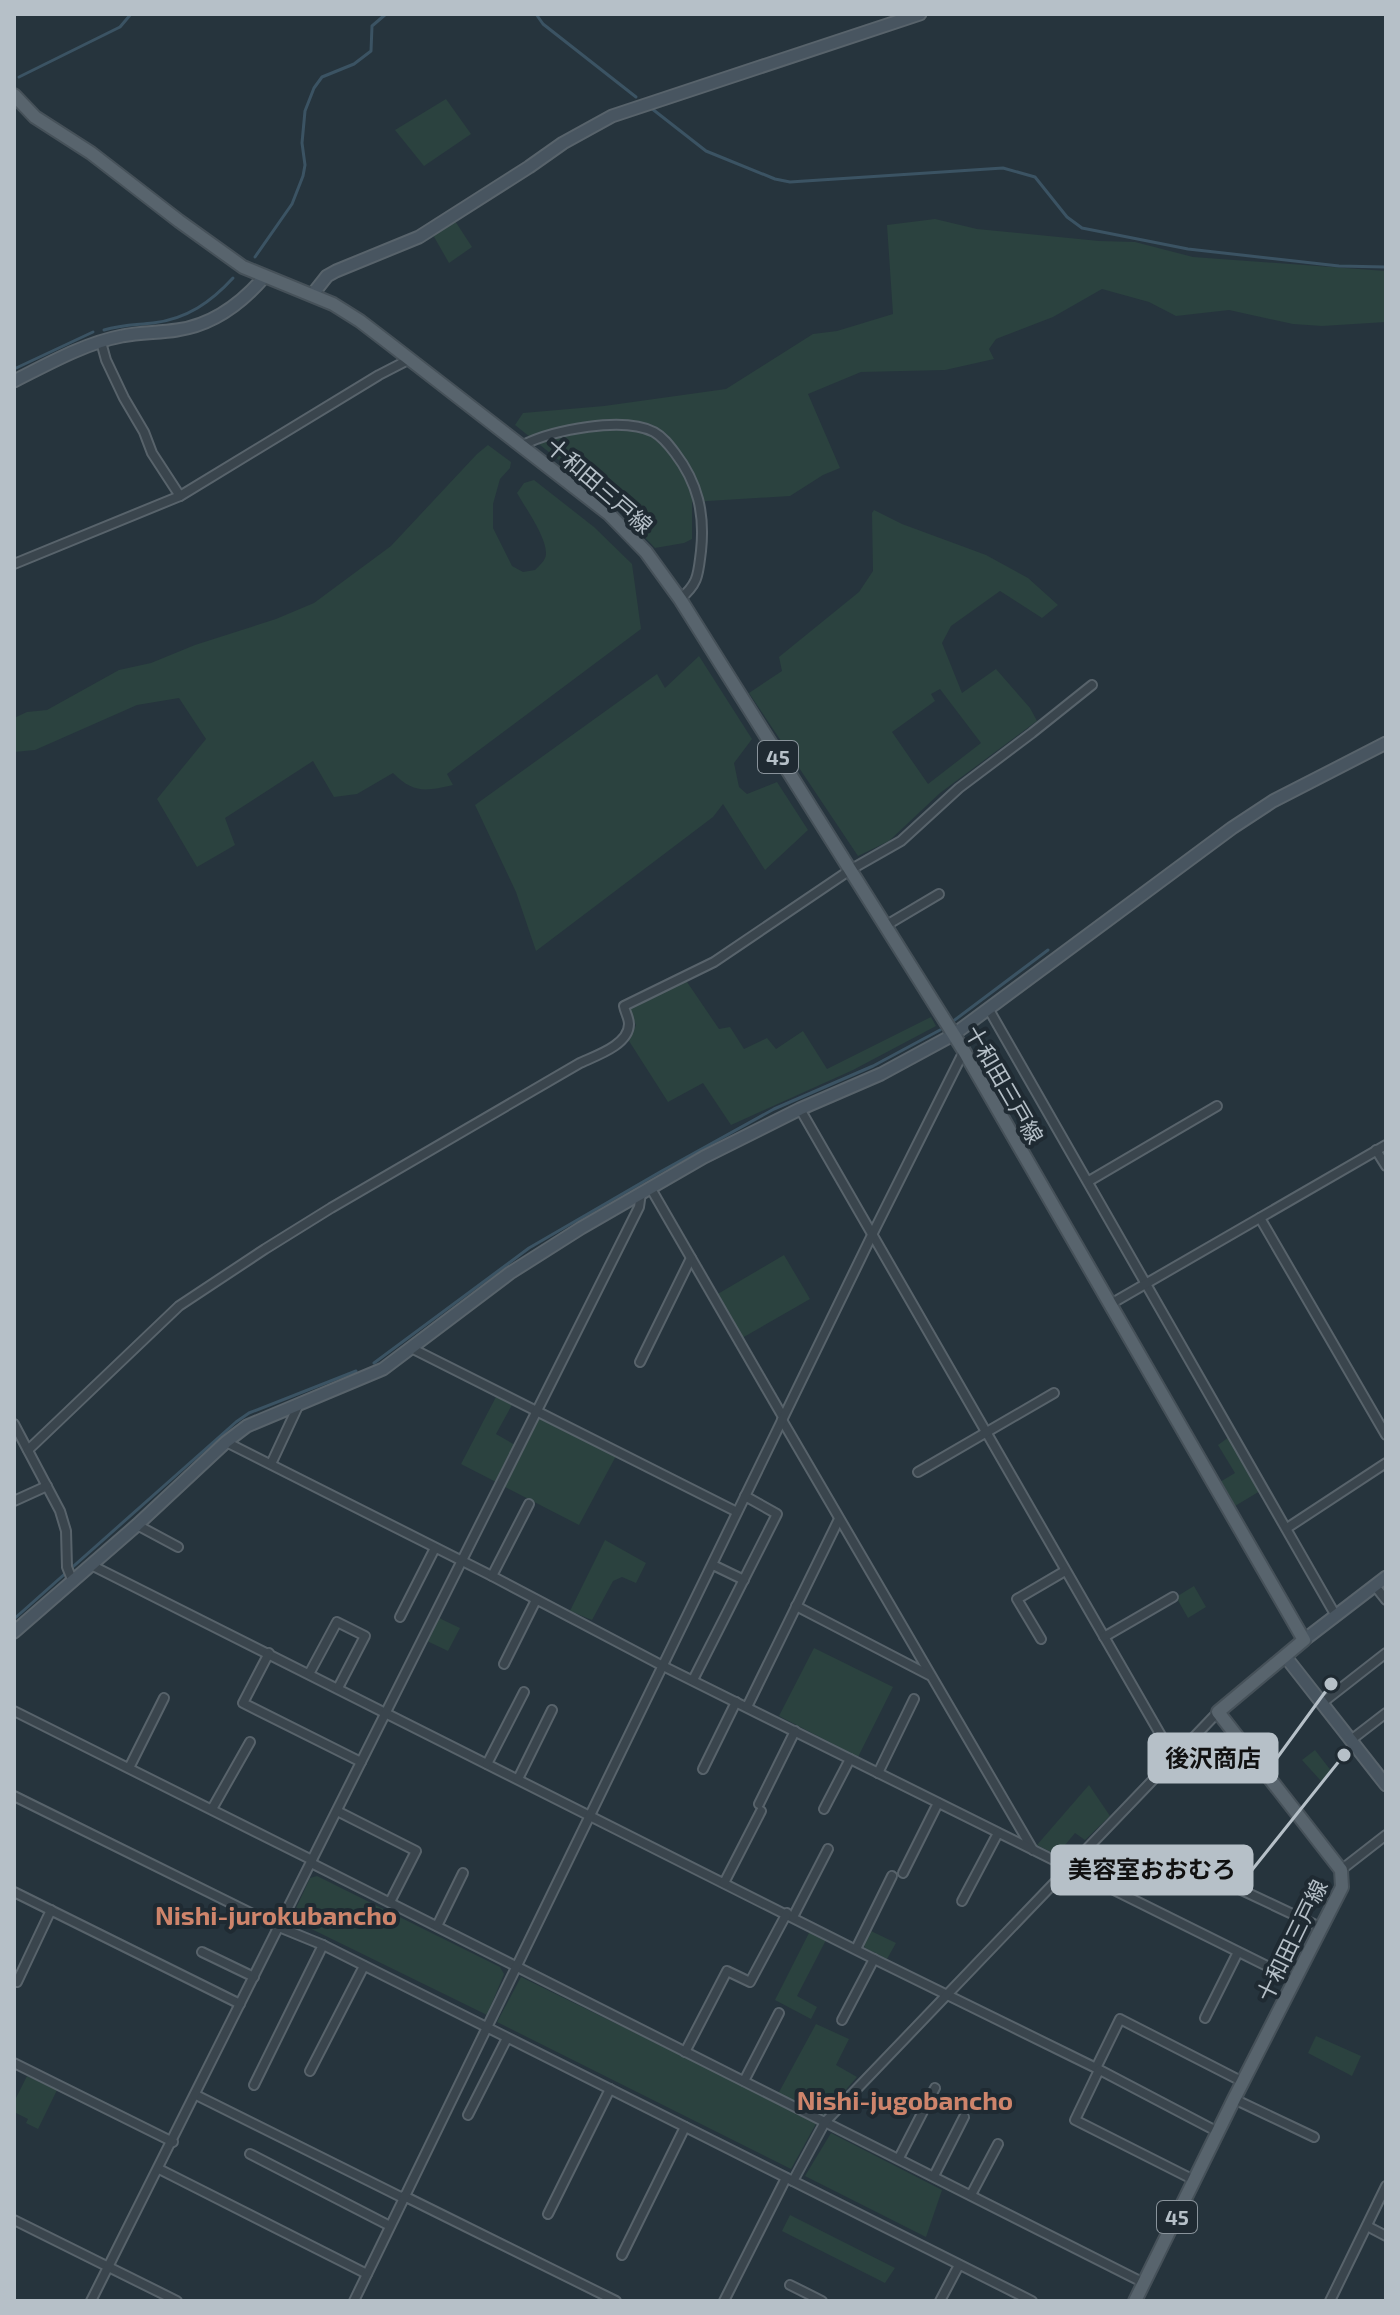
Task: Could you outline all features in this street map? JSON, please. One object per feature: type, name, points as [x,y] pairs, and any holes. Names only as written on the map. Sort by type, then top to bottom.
[{"type":"main road","name":"十和田三戸線","points":[[14,95],[35,117],[91,153],[243,267],[312,295],[360,321],[609,514],[646,552],[680,599],[964,1051],[1304,1640]]},
{"type":"main road","points":[[1218,1712],[1232,1697],[1304,1640]]},
{"type":"main road","name":"十和田三戸線","points":[[1135,2301],[1342,1887],[1341,1870],[1218,1712]]},
{"type":"street","points":[[312,295],[327,276],[419,237],[563,143],[612,116],[920,14]]},
{"type":"street","points":[[14,381],[101,342],[198,325],[235,305],[265,276]]},
{"type":"street","points":[[101,342],[106,360],[152,453],[180,496]]},
{"type":"street","points":[[14,564],[180,496],[410,359]]},
{"type":"street","points":[[523,445],[537,438],[589,426],[643,428],[663,438],[684,465],[701,504],[703,520],[698,574],[692,589],[680,599]]},
{"type":"street","points":[[28,1450],[179,1306],[331,1208],[580,1063],[613,1047],[629,1029],[624,1006],[714,962],[850,870],[901,841],[959,788],[1092,685]]},
{"type":"street","points":[[14,1632],[70,1574],[91,1565],[226,1442],[256,1421],[371,1375],[413,1349],[543,1250],[704,1157],[800,1109],[881,1074],[953,1035],[1232,828],[1273,801],[1386,743]]},
{"type":"street","points":[[885,926],[939,894]]},
{"type":"street","points":[[988,1008],[1336,1616]]},
{"type":"street","points":[[354,2301],[964,1051]]},
{"type":"street","points":[[1089,1181],[1217,1106]]},
{"type":"street","points":[[800,1109],[1174,1758]]},
{"type":"street","points":[[1109,1305],[1386,1145]]},
{"type":"street","points":[[1376,1150],[1386,1166]]},
{"type":"street","points":[[646,1190],[691,1258],[1033,1851]]},
{"type":"street","points":[[91,2301],[646,1190]]},
{"type":"street","points":[[1260,1218],[1386,1435]]},
{"type":"street","points":[[640,1362],[691,1258]]},
{"type":"street","points":[[413,1349],[737,1512]]},
{"type":"street","points":[[918,1472],[1054,1393]]},
{"type":"street","points":[[271,1464],[299,1403]]},
{"type":"street","points":[[14,1424],[60,1511],[66,1531],[70,1574]]},
{"type":"street","points":[[226,1442],[663,1666],[1295,1980]]},
{"type":"street","points":[[1287,1528],[1386,1463]]},
{"type":"street","points":[[14,1501],[47,1486]]},
{"type":"street","points":[[693,1680],[777,1514],[745,1496]]},
{"type":"street","points":[[492,1576],[529,1504]]},
{"type":"street","points":[[747,1707],[839,1519]]},
{"type":"street","points":[[137,1525],[178,1547]]},
{"type":"street","points":[[400,1617],[435,1548]]},
{"type":"street","points":[[91,1565],[1218,2132]]},
{"type":"street","points":[[713,1565],[744,1580]]},
{"type":"street","points":[[1041,1639],[1017,1599],[1065,1571]]},
{"type":"street","points":[[1304,1640],[1386,1577]]},
{"type":"street","points":[[1375,1586],[1386,1600]]},
{"type":"street","points":[[1104,1637],[1173,1597]]},
{"type":"street","points":[[504,1664],[536,1600]]},
{"type":"street","points":[[796,1606],[930,1675]]},
{"type":"street","points":[[309,1674],[337,1622],[365,1636],[338,1688]]},
{"type":"street","points":[[269,1653],[243,1703],[361,1762]]},
{"type":"street","points":[[1322,1703],[1386,1653]]},
{"type":"street","points":[[1285,1656],[1386,1785]]},
{"type":"street","points":[[487,1764],[524,1692]]},
{"type":"street","points":[[129,1768],[164,1698]]},
{"type":"street","points":[[878,1773],[914,1699]]},
{"type":"street","points":[[703,1769],[736,1702]]},
{"type":"street","points":[[518,1779],[552,1710]]},
{"type":"street","points":[[14,1711],[212,1809],[516,1968],[1144,2283]]},
{"type":"street","points":[[724,2301],[790,2179],[825,2122],[1218,1712]]},
{"type":"street","points":[[1351,1740],[1386,1713]]},
{"type":"street","points":[[724,1883],[795,1731]]},
{"type":"street","points":[[212,1809],[250,1742]]},
{"type":"street","points":[[824,1809],[850,1759]]},
{"type":"street","points":[[14,1796],[279,1927],[323,1945],[1032,2301]]},
{"type":"street","points":[[903,1873],[938,1803]]},
{"type":"street","points":[[337,1811],[416,1851],[390,1902]]},
{"type":"street","points":[[962,1901],[998,1833]]},
{"type":"street","points":[[1341,1870],[1386,1835]]},
{"type":"street","points":[[685,2052],[727,1971],[750,1982],[828,1849]]},
{"type":"street","points":[[437,1926],[463,1873]]},
{"type":"street","points":[[856,1949],[892,1876]]},
{"type":"street","points":[[1235,1887],[1322,1928]]},
{"type":"street","points":[[14,1892],[240,2004]]},
{"type":"street","points":[[17,1982],[51,1910]]},
{"type":"street","points":[[254,2085],[323,1945]]},
{"type":"street","points":[[202,1952],[254,1977]]},
{"type":"street","points":[[1205,2018],[1238,1952]]},
{"type":"street","points":[[842,2020],[874,1959]]},
{"type":"street","points":[[310,2071],[364,1966]]},
{"type":"street","points":[[744,2081],[779,2013]]},
{"type":"street","points":[[1194,2180],[1075,2120],[1120,2019],[1243,2082]]},
{"type":"street","points":[[468,2115],[507,2038]]},
{"type":"street","points":[[14,2063],[173,2142]]},
{"type":"street","points":[[899,2158],[935,2088]]},
{"type":"street","points":[[548,2214],[610,2089]]},
{"type":"street","points":[[196,2095],[616,2301]]},
{"type":"street","points":[[1234,2099],[1314,2137]]},
{"type":"street","points":[[934,2176],[964,2117]]},
{"type":"street","points":[[622,2255],[685,2127]]},
{"type":"street","points":[[971,2195],[998,2144]]},
{"type":"street","points":[[250,2154],[390,2226]]},
{"type":"street","points":[[159,2169],[367,2274]]},
{"type":"street","points":[[1330,2301],[1386,2186]]},
{"type":"street","points":[[14,2220],[177,2301]]},
{"type":"street","points":[[1367,2226],[1386,2236]]},
{"type":"street","points":[[940,2301],[959,2265]]},
{"type":"street","points":[[790,2285],[822,2301]]},
{"type":"green space","points":[[446,99],[471,134],[424,166],[395,130]]},
{"type":"green space","points":[[935,219],[977,229],[1135,242],[1193,257],[1386,271],[1386,322],[1322,326],[1293,324],[1229,310],[1176,316],[1149,302],[1102,289],[1053,317],[996,339],[989,349],[994,359],[945,370],[861,372],[808,394],[840,468],[790,496],[692,502],[692,539],[655,548],[610,501],[515,425],[523,413],[604,406],[726,389],[813,334],[837,331],[893,314],[887,225]]},
{"type":"green space","points":[[455,221],[472,247],[449,263],[433,235]]},
{"type":"green space","points":[[488,445],[511,462],[510,468],[500,479],[493,504],[493,528],[512,566],[523,572],[535,570],[546,556],[539,531],[517,493],[524,483],[534,480],[594,527],[632,564],[641,629],[447,774],[453,785],[435,789],[414,788],[393,773],[357,794],[334,797],[313,761],[225,818],[235,845],[197,867],[157,799],[206,739],[179,698],[137,705],[35,750],[14,752],[14,718],[27,712],[47,710],[119,670],[151,663],[314,603],[391,546]]},
{"type":"green space","points":[[874,510],[902,524],[986,555],[1028,578],[1058,605],[1042,618],[1000,591],[951,626],[942,643],[962,693],[996,669],[1030,708],[1037,721],[940,793],[889,841],[858,856],[749,693],[782,671],[779,657],[859,592],[873,571]],"holes":[[[940,689],[981,743],[928,784],[892,732],[935,701],[931,694]]]},
{"type":"green space","points":[[699,656],[752,739],[734,763],[739,787],[747,794],[777,782],[808,830],[765,870],[723,804],[713,817],[536,951],[516,892],[475,805],[657,674],[665,688]]},
{"type":"green space","points":[[685,979],[719,1029],[730,1027],[744,1049],[767,1038],[776,1049],[803,1031],[827,1069],[931,1017],[936,1026],[853,1070],[731,1125],[703,1083],[668,1102],[629,1041],[636,1025],[628,1009],[632,1004]]},
{"type":"green space","points":[[784,1255],[810,1299],[742,1338],[716,1295]]},
{"type":"green space","points":[[497,1395],[513,1403],[496,1434],[515,1445],[496,1482],[461,1464]]},
{"type":"green space","points":[[538,1417],[616,1456],[579,1525],[503,1486]]},
{"type":"green space","points":[[1229,1437],[1260,1491],[1235,1506],[1220,1482],[1235,1473],[1218,1445]]},
{"type":"green space","points":[[605,1540],[646,1563],[636,1583],[622,1577],[613,1581],[592,1620],[570,1611]]},
{"type":"green space","points":[[1194,1586],[1206,1607],[1188,1618],[1176,1597]]},
{"type":"green space","points":[[439,1618],[460,1628],[448,1651],[427,1641]]},
{"type":"green space","points":[[814,1648],[893,1687],[858,1757],[779,1716]]},
{"type":"green space","points":[[1315,1750],[1332,1772],[1321,1781],[1302,1760]]},
{"type":"green space","points":[[1089,1785],[1110,1816],[1085,1840],[1075,1833],[1065,1845],[1072,1853],[1065,1859],[1037,1845]]},
{"type":"green space","points":[[317,1876],[500,1967],[504,1974],[487,2015],[291,1919],[310,1878]]},
{"type":"green space","points":[[810,1931],[826,1940],[797,1996],[817,2007],[811,2019],[775,2000]]},
{"type":"green space","points":[[871,1931],[896,1943],[887,1959],[865,1948]]},
{"type":"green space","points":[[521,1977],[817,2122],[791,2169],[497,2022]]},
{"type":"green space","points":[[816,2024],[849,2039],[836,2065],[857,2077],[822,2117],[778,2094]]},
{"type":"green space","points":[[1316,2036],[1361,2056],[1352,2076],[1308,2053]]},
{"type":"green space","points":[[27,2076],[57,2090],[38,2129],[14,2112],[14,2102]]},
{"type":"green space","points":[[831,2133],[942,2190],[926,2237],[805,2176]]},
{"type":"green space","points":[[790,2215],[895,2268],[885,2283],[782,2231]]},
{"type":"waterway","points":[[19,77],[120,27],[131,14]]},
{"type":"waterway","points":[[255,257],[292,204],[303,176],[305,111],[314,88],[322,77],[354,64],[371,51],[372,26],[386,14]]},
{"type":"waterway","points":[[536,14],[543,24],[636,97]]},
{"type":"waterway","points":[[651,108],[706,151],[775,179],[790,182],[1003,168],[1035,177],[1067,217],[1082,228],[1188,249],[1339,266],[1386,267]]},
{"type":"waterway","points":[[104,330],[177,318],[207,302],[233,278]]},
{"type":"waterway","points":[[14,369],[93,332]]},
{"type":"waterway","points":[[952,1022],[1048,950]]},
{"type":"waterway","points":[[374,1363],[529,1248],[774,1109],[873,1066],[940,1030]]},
{"type":"waterway","points":[[14,1619],[236,1422],[249,1413],[356,1371]]},
{"type":"place","name":"後沢商店","points":[[1331,1684]]},
{"type":"place","name":"美容室おおむろ","points":[[1344,1755]]},
{"type":"district","name":"Nishi-jurokubancho","points":[[276,1914]]},
{"type":"district","name":"Nishi-jugobancho","points":[[905,2099]]}]
